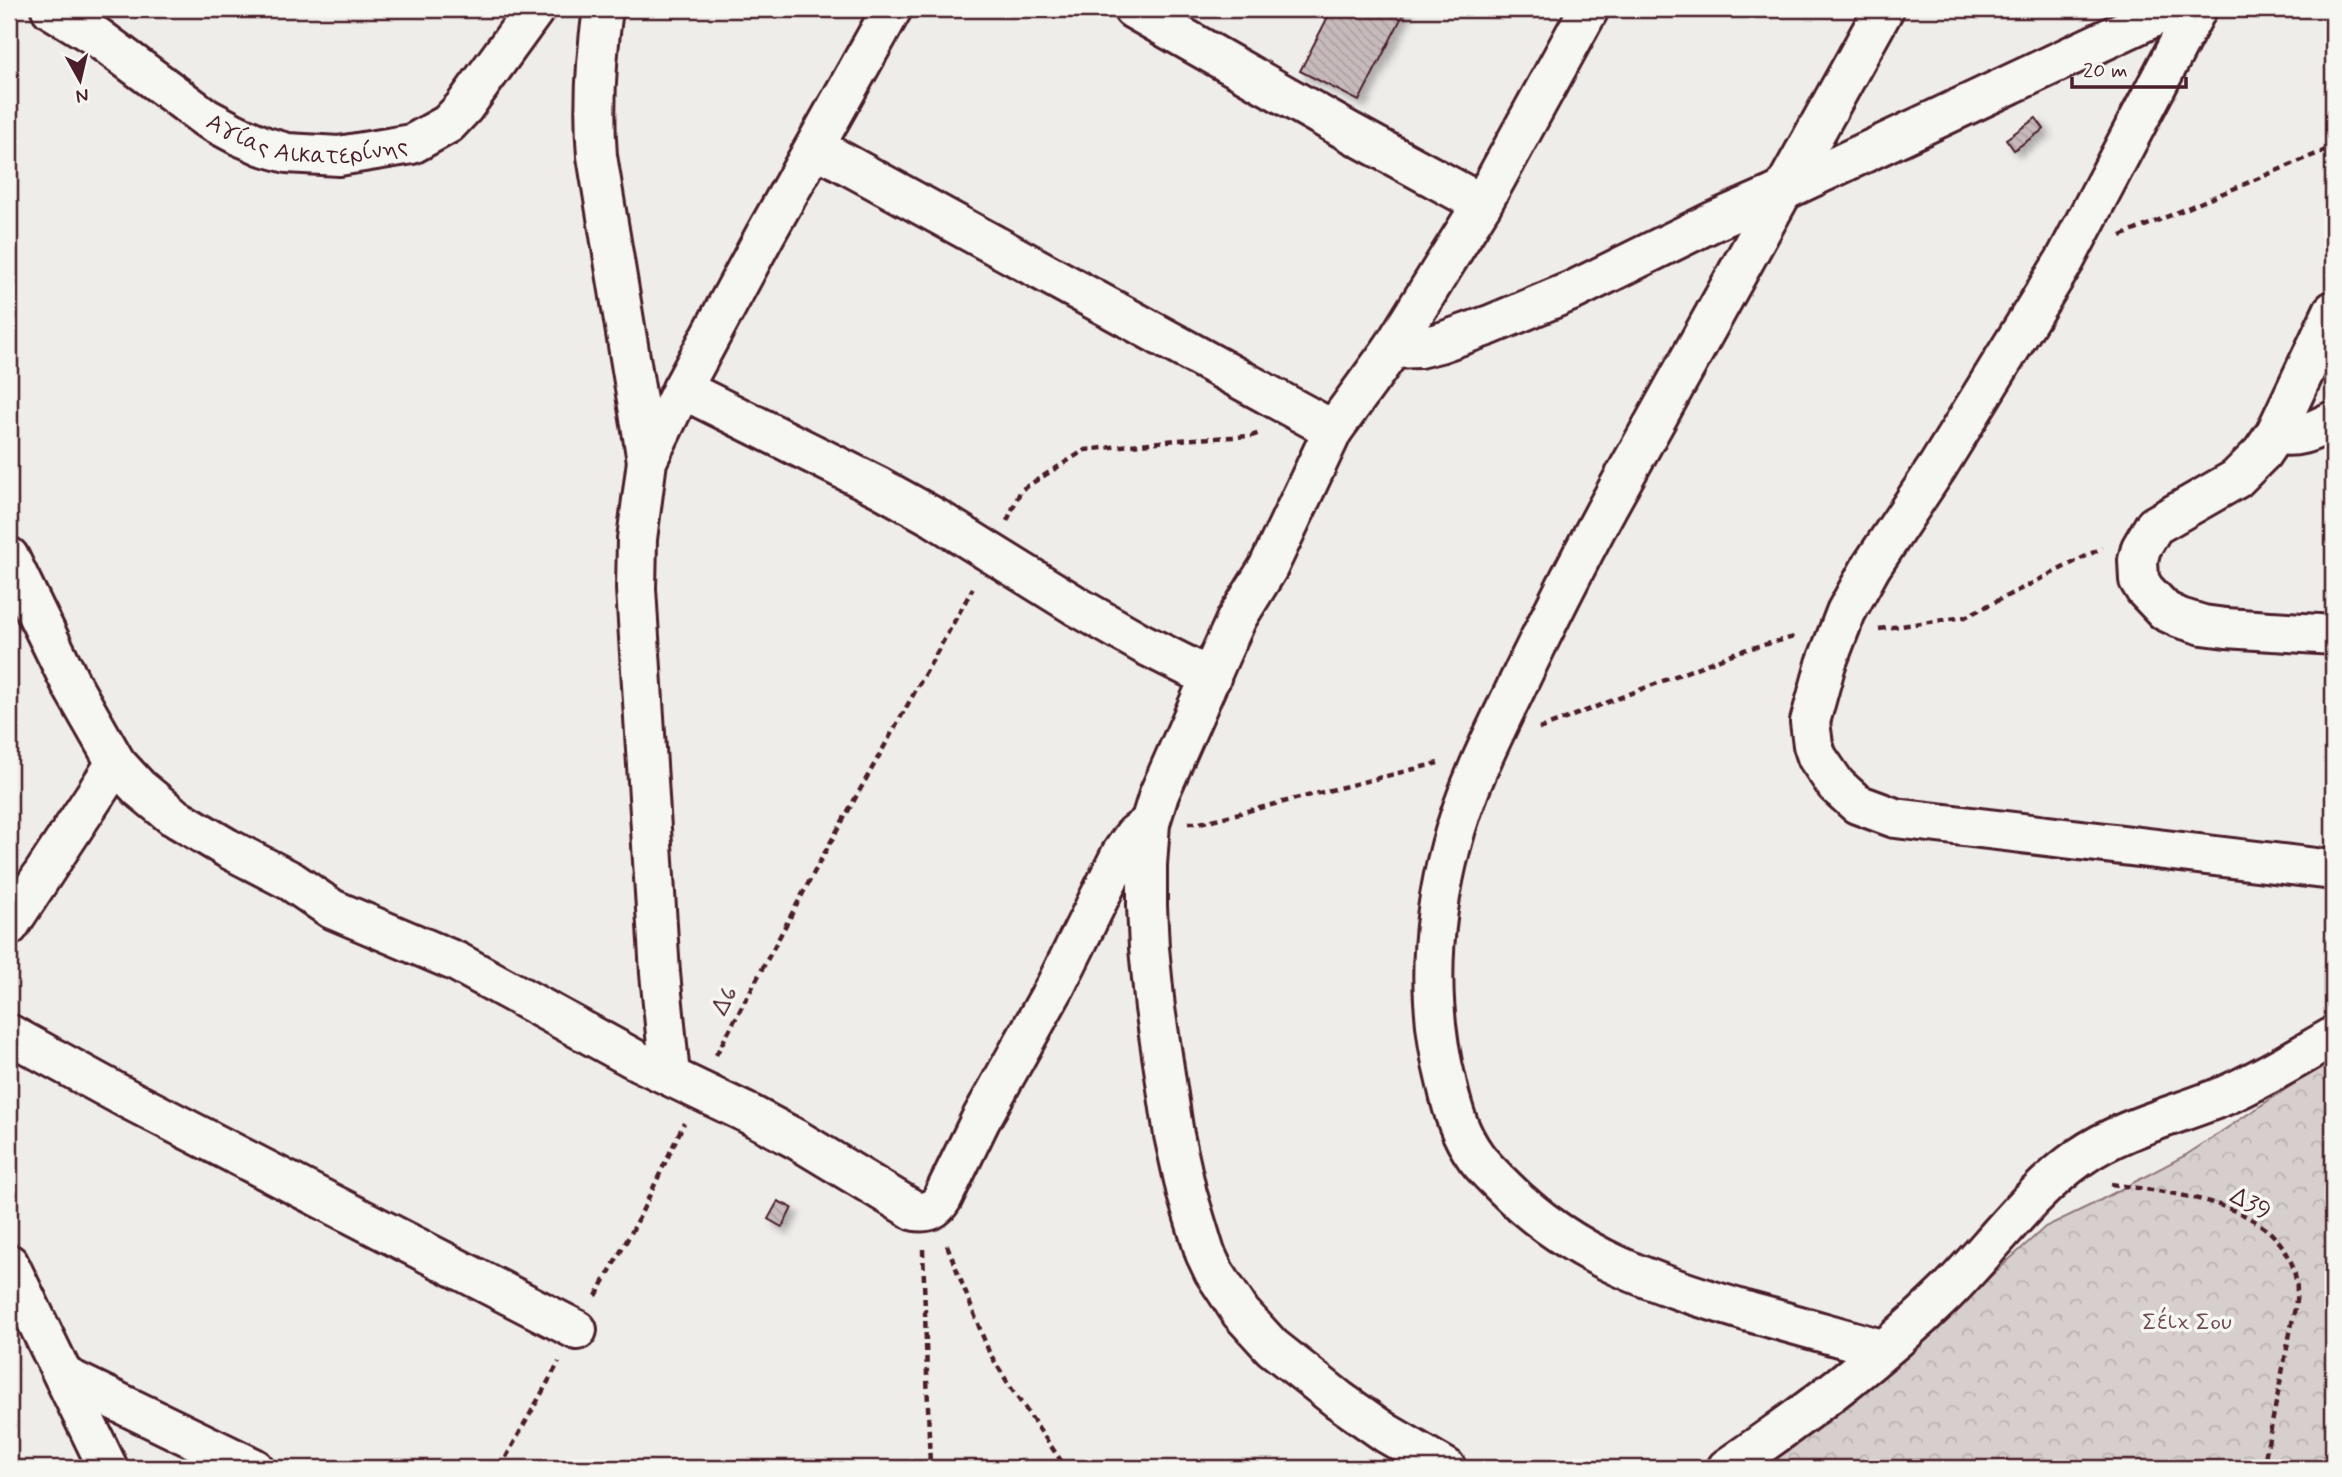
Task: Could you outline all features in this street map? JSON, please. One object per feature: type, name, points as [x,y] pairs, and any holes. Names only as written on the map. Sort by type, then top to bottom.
[{"type":"street","name":"Αγίας Αικατερίνης","points":[[51,9],[97,37],[206,118],[238,135],[287,153],[340,156],[412,144],[447,124],[464,107],[535,9]]},
{"type":"street","points":[[603,9],[595,81],[594,123],[597,156],[647,461],[637,539],[636,589],[660,972],[685,1083]]},
{"type":"street","points":[[647,461],[682,389],[892,9]]},
{"type":"street","points":[[1133,9],[1482,204]]},
{"type":"street","points":[[1446,1468],[1386,1433],[1272,1347],[1241,1313],[1205,1253],[1174,1135],[1155,1007],[1147,906],[1150,823],[1164,784],[1237,618],[1268,568],[1297,509],[1319,422],[1392,349],[1482,204],[1589,9]]},
{"type":"street","points":[[1882,1349],[1652,1282],[1602,1259],[1555,1231],[1517,1200],[1478,1160],[1460,1131],[1437,1048],[1432,968],[1450,849],[1465,798],[1486,751],[1562,592],[1677,379],[1884,9]]},
{"type":"street","points":[[1392,349],[1439,344],[1490,326],[1574,290],[1712,222],[2171,9]]},
{"type":"street","points":[[2197,9],[2065,260],[1938,466],[1871,567],[1846,612],[1813,706],[1811,730],[1817,757],[1836,785],[1857,804],[1895,818],[2333,870]]},
{"type":"street","points":[[815,147],[1319,422]]},
{"type":"street","points":[[2333,311],[2275,434],[2262,453],[2236,479],[2154,526],[2141,548],[2138,560],[2139,580],[2154,602],[2165,611],[2203,625],[2333,635]]},
{"type":"street","points":[[682,389],[879,487],[1143,644],[1211,678]]},
{"type":"street","points":[[2275,434],[2285,437],[2304,434],[2333,421]]},
{"type":"street","points":[[9,557],[72,686],[116,763],[139,788],[173,816],[291,881],[332,909],[457,962],[685,1083],[773,1126],[909,1209],[928,1211],[942,1199],[980,1121],[1056,985],[1121,855],[1134,835],[1150,823]]},
{"type":"street","points":[[9,926],[116,763]]},
{"type":"street","points":[[9,1034],[126,1098],[577,1329]]},
{"type":"street","points":[[1727,1468],[1842,1385],[1945,1293],[2057,1175],[2081,1156],[2115,1137],[2228,1094],[2333,1037]]},
{"type":"street","points":[[9,1264],[108,1468]]},
{"type":"street","points":[[64,1376],[254,1468]]},
{"type":"path","points":[[2065,260],[2333,147]]},
{"type":"path","name":"Δ6","points":[[500,1468],[640,1214],[685,1083],[723,1039],[992,555],[1021,490],[1085,450],[1177,440],[1251,436],[1319,422]]},
{"type":"path","points":[[1150,823],[1200,822],[1486,751],[1616,698],[1740,652],[1787,638],[1837,635],[1965,617],[2109,544]]},
{"type":"path","name":"Δ39","points":[[2057,1175],[2219,1205],[2258,1223],[2279,1242],[2292,1264],[2297,1282],[2296,1300],[2263,1468]]},
{"type":"path","points":[[928,1211],[930,1468]]},
{"type":"path","points":[[928,1211],[989,1352],[1066,1468]]},
{"type":"green space","name":"Σέιχ Σου","points":[[2333,1062],[2333,1468],[1757,1468],[1871,1385],[2045,1227],[2186,1155],[2318,1068]]},
{"type":"building","points":[[1332,9],[1406,9],[1359,101],[1300,71]]},
{"type":"building","points":[[2036,118],[2044,129],[2014,150],[2006,139]]},
{"type":"building","points":[[778,1201],[792,1208],[782,1227],[768,1219]]}]
